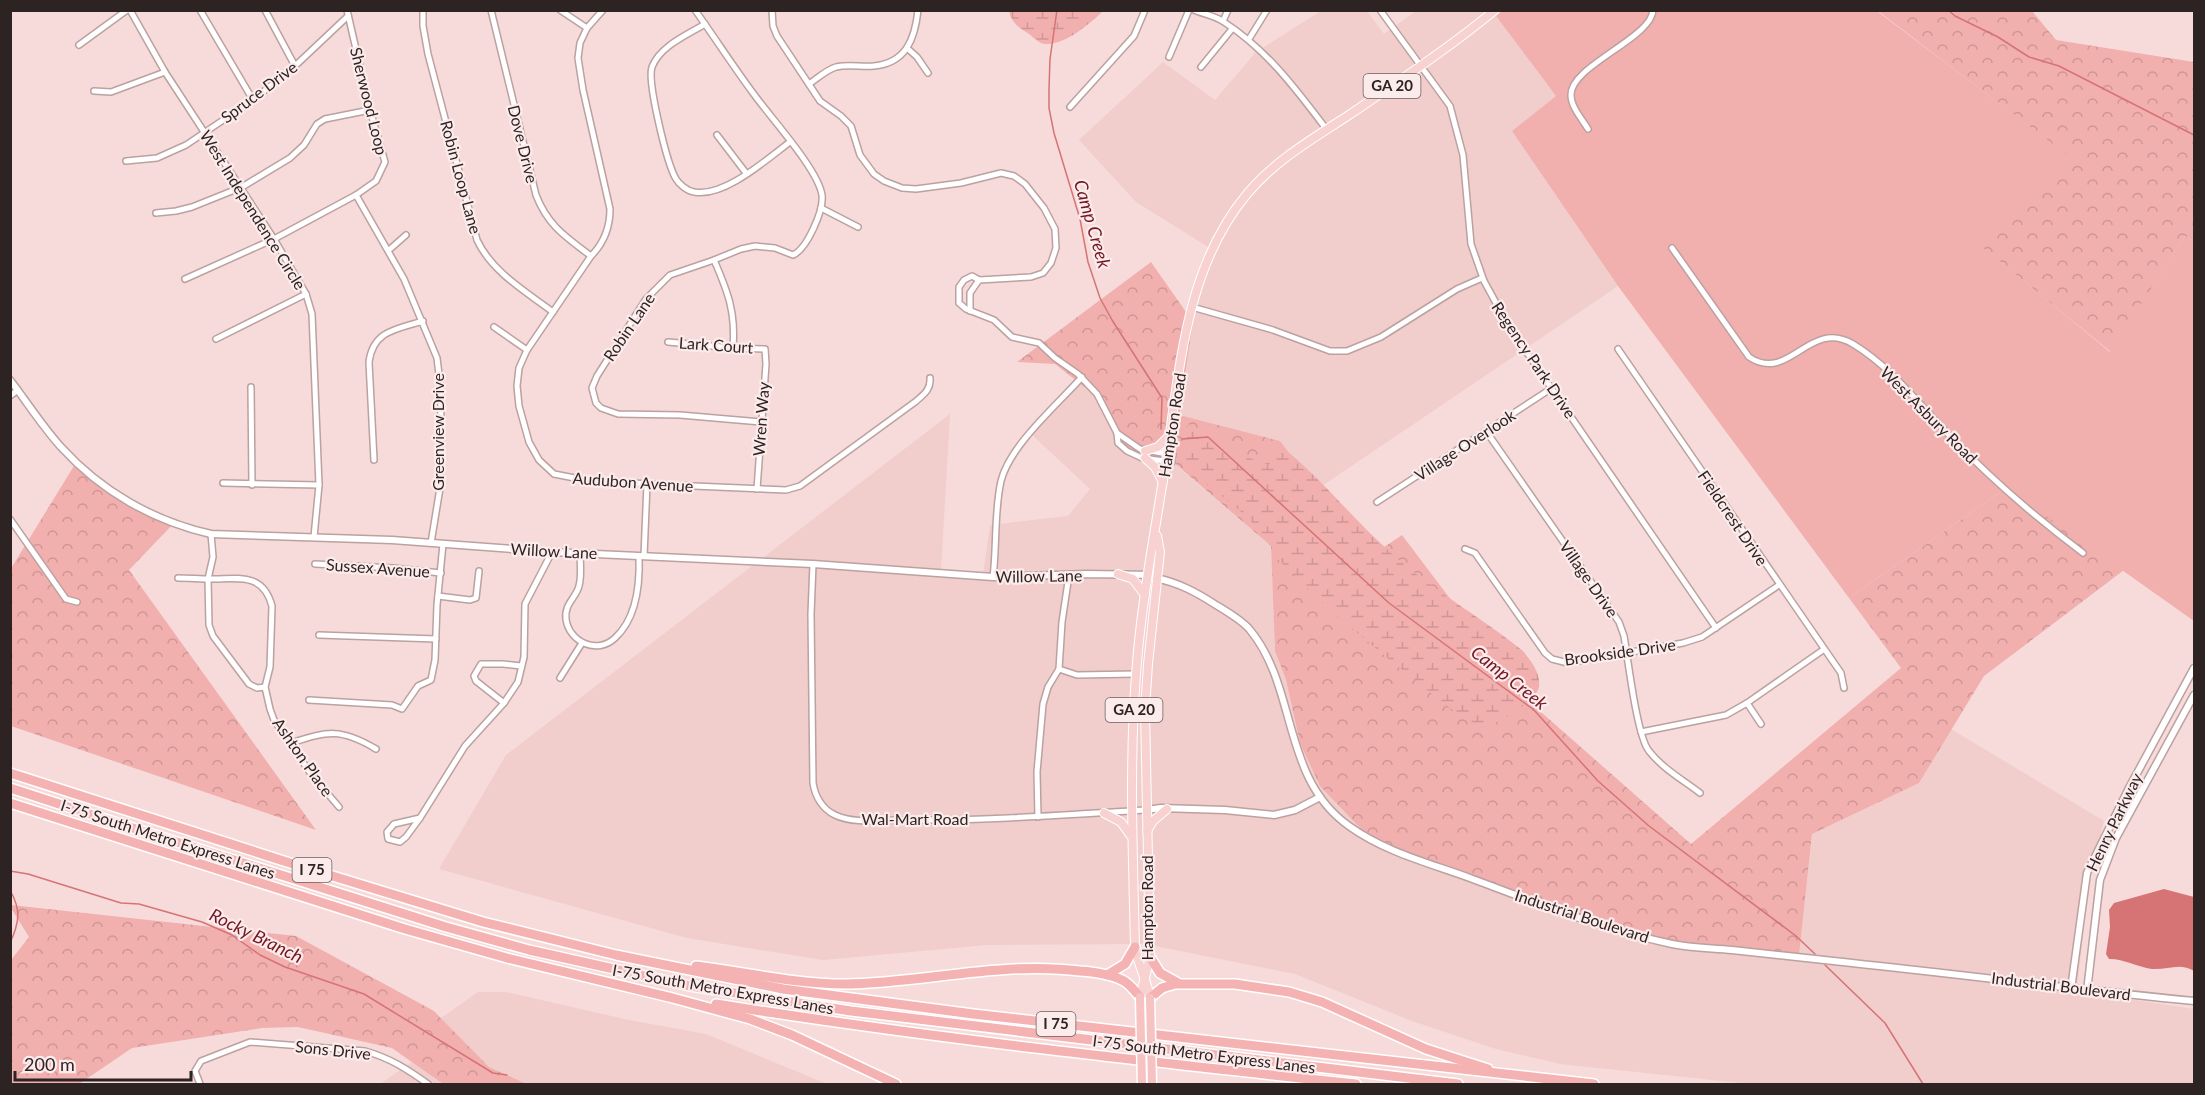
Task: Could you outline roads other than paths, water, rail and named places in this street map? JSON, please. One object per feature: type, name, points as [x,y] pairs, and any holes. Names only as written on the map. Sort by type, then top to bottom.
[{"type":"highway","name":"I 75","points":[[10,773],[494,925],[616,955],[783,988],[843,998],[1594,1084]]},
{"type":"highway","name":"I-75 South Metro Express Lanes","points":[[10,788],[446,927],[529,950],[690,986],[863,1013],[1458,1084]]},
{"type":"highway","name":"I 75","points":[[10,803],[405,929],[507,958],[669,997],[916,1034],[1356,1084]]},
{"type":"highway","points":[[1107,975],[1125,964],[1135,947]]},
{"type":"highway","points":[[616,955],[846,984],[1017,968],[1064,969],[1107,975],[1127,983],[1140,997]]},
{"type":"highway","points":[[1150,957],[1160,973],[1180,984]]},
{"type":"highway","points":[[1150,998],[1162,988],[1180,984],[1256,986],[1300,995],[1322,1002],[1426,1049],[1480,1065],[1498,1074]]},
{"type":"highway","points":[[669,997],[770,1026],[896,1084]]},
{"type":"highway","name":"Hampton Road","points":[[1140,997],[1142,1084]]},
{"type":"highway","name":"Hampton Road","points":[[1150,998],[1152,1084]]},
{"type":"main road","name":"Hampton Road","points":[[1140,997],[1150,957],[1145,710],[1155,530],[1163,482],[1170,458],[1170,435],[1192,307],[1205,265],[1213,246],[1237,207],[1271,170],[1422,65],[1495,10]]},
{"type":"main road","points":[[1163,482],[1145,454],[1158,447],[1170,435]]},
{"type":"main road","name":"Hampton Road","points":[[1150,998],[1135,947],[1133,811],[1136,674],[1145,595],[1160,552],[1155,530]]},
{"type":"main road","points":[[1118,574],[1133,579],[1145,595]]},
{"type":"main road","points":[[1146,833],[1153,821],[1167,809]]},
{"type":"main road","points":[[1104,813],[1126,826],[1133,842]]},
{"type":"street","points":[[79,45],[129,10]]},
{"type":"street","name":"West Independence Circle","points":[[129,10],[165,72],[242,188],[306,294],[312,314],[318,485],[314,537]]},
{"type":"street","points":[[200,10],[253,100]]},
{"type":"street","points":[[265,10],[295,66]]},
{"type":"street","name":"Robin Loop Lane","points":[[423,10],[423,26],[428,54],[477,240],[484,256],[494,266],[553,312]]},
{"type":"street","name":"Dove Drive","points":[[491,10],[540,207],[557,229],[591,256]]},
{"type":"street","points":[[560,10],[587,28]]},
{"type":"street","name":"Audubon Avenue","points":[[603,10],[587,28],[578,49],[579,67],[610,209],[607,230],[598,249],[527,350],[519,368],[518,396],[529,442],[539,460],[548,470],[561,477],[647,484],[786,490],[800,486],[921,397],[930,388],[930,378]]},
{"type":"street","points":[[695,10],[817,180],[822,197],[821,208],[858,227]]},
{"type":"street","points":[[772,10],[773,26],[777,36],[824,105],[851,126],[860,155],[878,178],[891,185],[907,189],[928,188],[961,183],[1001,172],[1014,176],[1026,184],[1048,214],[1056,233],[1056,248],[1051,263],[1042,273],[1031,277],[978,280],[972,276],[968,277],[961,282],[958,303],[970,311],[994,320],[1012,337],[1039,343],[1053,357],[1082,377],[1097,394],[1117,433],[1145,454],[1170,458]]},
{"type":"street","points":[[809,84],[833,68],[881,65],[894,59],[907,48],[916,30],[918,10]]},
{"type":"street","points":[[1070,107],[1134,36],[1145,10]]},
{"type":"street","points":[[1169,57],[1188,10]]},
{"type":"street","points":[[1194,10],[1223,21],[1249,39],[1282,71],[1327,130]]},
{"type":"street","points":[[1223,21],[1228,10]]},
{"type":"street","points":[[1249,39],[1267,10]]},
{"type":"street","name":"Regency Park Drive","points":[[1380,10],[1447,100],[1456,123],[1463,155],[1471,244],[1482,278],[1509,325],[1716,628]]},
{"type":"street","points":[[1588,129],[1573,103],[1571,94],[1573,87],[1578,79],[1599,61],[1641,30],[1651,20],[1653,10]]},
{"type":"street","name":"Spruce Drive","points":[[126,161],[157,158],[186,145],[204,133],[253,100],[295,66],[347,13]]},
{"type":"street","name":"Sherwood Loop","points":[[185,279],[274,239],[376,182],[385,162],[347,13]]},
{"type":"street","points":[[705,24],[670,45],[652,68],[652,91],[674,177],[693,192],[716,190],[746,173],[790,142]]},
{"type":"street","points":[[1201,67],[1233,29]]},
{"type":"street","points":[[907,48],[928,72]]},
{"type":"street","points":[[94,91],[111,92],[165,72]]},
{"type":"street","points":[[156,213],[192,207],[242,188],[290,158],[304,145],[317,124],[325,119],[370,110]]},
{"type":"street","points":[[717,135],[746,173]]},
{"type":"street","name":"Greenview Drive","points":[[356,195],[404,279],[437,358],[441,391],[440,488],[431,543]]},
{"type":"street","name":"Robin Lane","points":[[761,422],[680,415],[618,414],[601,408],[594,398],[592,388],[597,376],[655,288],[670,275],[755,246],[775,248],[793,255],[808,237],[821,208]]},
{"type":"street","points":[[388,250],[406,235]]},
{"type":"street","name":"West Asbury Road","points":[[1672,248],[1749,357],[1756,362],[1771,364],[1824,338],[1837,338],[1852,344],[1901,383],[1949,435],[2010,495],[2083,553]]},
{"type":"street","points":[[714,260],[730,297],[735,322],[733,348]]},
{"type":"street","points":[[1192,307],[1273,330],[1330,351],[1347,351],[1381,337],[1457,289],[1482,278]]},
{"type":"street","points":[[970,311],[970,293],[978,280]]},
{"type":"street","points":[[216,339],[306,294]]},
{"type":"street","points":[[374,460],[369,363],[371,351],[380,337],[386,333],[423,321]]},
{"type":"street","points":[[494,327],[527,350]]},
{"type":"street","name":"Lark Court","points":[[668,342],[733,348],[765,348]]},
{"type":"street","name":"Wren Way","points":[[757,489],[766,364],[765,348]]},
{"type":"street","name":"Fieldcrest Drive","points":[[1618,349],[1841,674],[1844,688]]},
{"type":"street","points":[[993,577],[1001,482],[1007,465],[1025,439],[1082,377]]},
{"type":"street","name":"Willow Lane","points":[[10,380],[60,445],[104,486],[158,518],[188,529],[211,534],[314,537],[552,552],[813,564],[993,577],[1118,574],[1153,576]]},
{"type":"street","points":[[251,387],[252,485]]},
{"type":"street","name":"Village Overlook","points":[[1377,502],[1552,388]]},
{"type":"street","points":[[10,396],[18,390]]},
{"type":"street","name":"Village Drive","points":[[1486,431],[1619,622],[1627,652],[1641,732],[1648,751],[1700,793]]},
{"type":"street","points":[[223,483],[318,485]]},
{"type":"street","points":[[580,553],[580,583],[567,605],[566,616],[571,633],[582,643],[595,645],[610,642],[616,638],[626,624],[636,602],[640,579],[647,484]]},
{"type":"street","points":[[10,519],[66,599],[77,602]]},
{"type":"street","points":[[211,534],[213,557],[208,579],[209,625],[213,636],[249,684],[257,688],[265,687]]},
{"type":"street","points":[[309,700],[392,705],[402,709],[418,686],[430,680],[435,660],[442,544]]},
{"type":"street","name":"Brookside Drive","points":[[1465,549],[1475,553],[1545,653],[1552,659],[1568,663],[1683,643],[1702,637],[1779,585]]},
{"type":"street","points":[[420,818],[394,824],[387,832],[388,839],[400,842],[412,830],[420,818],[465,746],[504,703],[518,682],[524,657],[525,604],[552,552]]},
{"type":"street","name":"Sussex Avenue","points":[[315,564],[441,573]]},
{"type":"street","name":"Wal-Mart Road","points":[[813,564],[811,614],[813,783],[819,801],[837,816],[854,820],[1038,817],[1146,810]]},
{"type":"street","points":[[438,596],[470,600],[476,598],[479,571]]},
{"type":"street","points":[[1038,817],[1037,772],[1043,704],[1048,687],[1059,669],[1062,622],[1070,575]]},
{"type":"street","name":"Industrial Boulevard","points":[[1153,576],[1193,590],[1247,627],[1265,652],[1302,767],[1320,797],[1347,825],[1382,846],[1613,930],[1685,946],[2194,1001]]},
{"type":"street","name":"Ashton Place","points":[[178,578],[255,580],[269,596],[272,606],[270,667],[265,687],[274,720],[311,774],[339,807]]},
{"type":"street","points":[[319,635],[436,639]]},
{"type":"street","points":[[560,678],[582,643]]},
{"type":"street","points":[[1641,732],[1726,715],[1747,704],[1823,650]]},
{"type":"street","points":[[504,703],[476,681],[474,676],[481,664],[521,666]]},
{"type":"street","name":"Henry Parkway","points":[[2071,989],[2087,873],[2129,788],[2194,668]]},
{"type":"street","points":[[1059,669],[1077,675],[1136,674]]},
{"type":"street","name":"Henry Parkway","points":[[2087,991],[2100,880],[2116,838],[2194,695]]},
{"type":"street","points":[[1747,704],[1761,724]]},
{"type":"street","points":[[291,743],[323,733],[359,739],[376,748]]},
{"type":"street","points":[[1146,810],[1274,814],[1296,810],[1320,797]]},
{"type":"street","name":"Sons Drive","points":[[200,1084],[195,1071],[201,1061],[250,1042],[365,1051],[383,1056],[401,1065],[428,1084]]},
{"type":"waterway","name":"Camp Creek","points":[[1057,10],[1050,59],[1049,89],[1049,108],[1054,133],[1080,219],[1088,262],[1100,298],[1162,398],[1161,429]]},
{"type":"waterway","points":[[1948,10],[2029,57],[2059,66],[2194,135]]},
{"type":"waterway","name":"Camp Creek","points":[[1182,439],[1208,437],[1389,603],[1534,710],[1598,781],[1649,826],[1796,936],[1815,954]]},
{"type":"waterway","name":"Rocky Branch","points":[[10,871],[28,874],[121,903],[139,904],[202,922],[232,935],[260,955],[285,967],[364,994],[493,1073],[507,1075]]},
{"type":"waterway","points":[[10,890],[18,916],[10,943]]},
{"type":"waterway","name":"Camp Creek","points":[[1825,965],[1885,1023],[1923,1084]]}]
